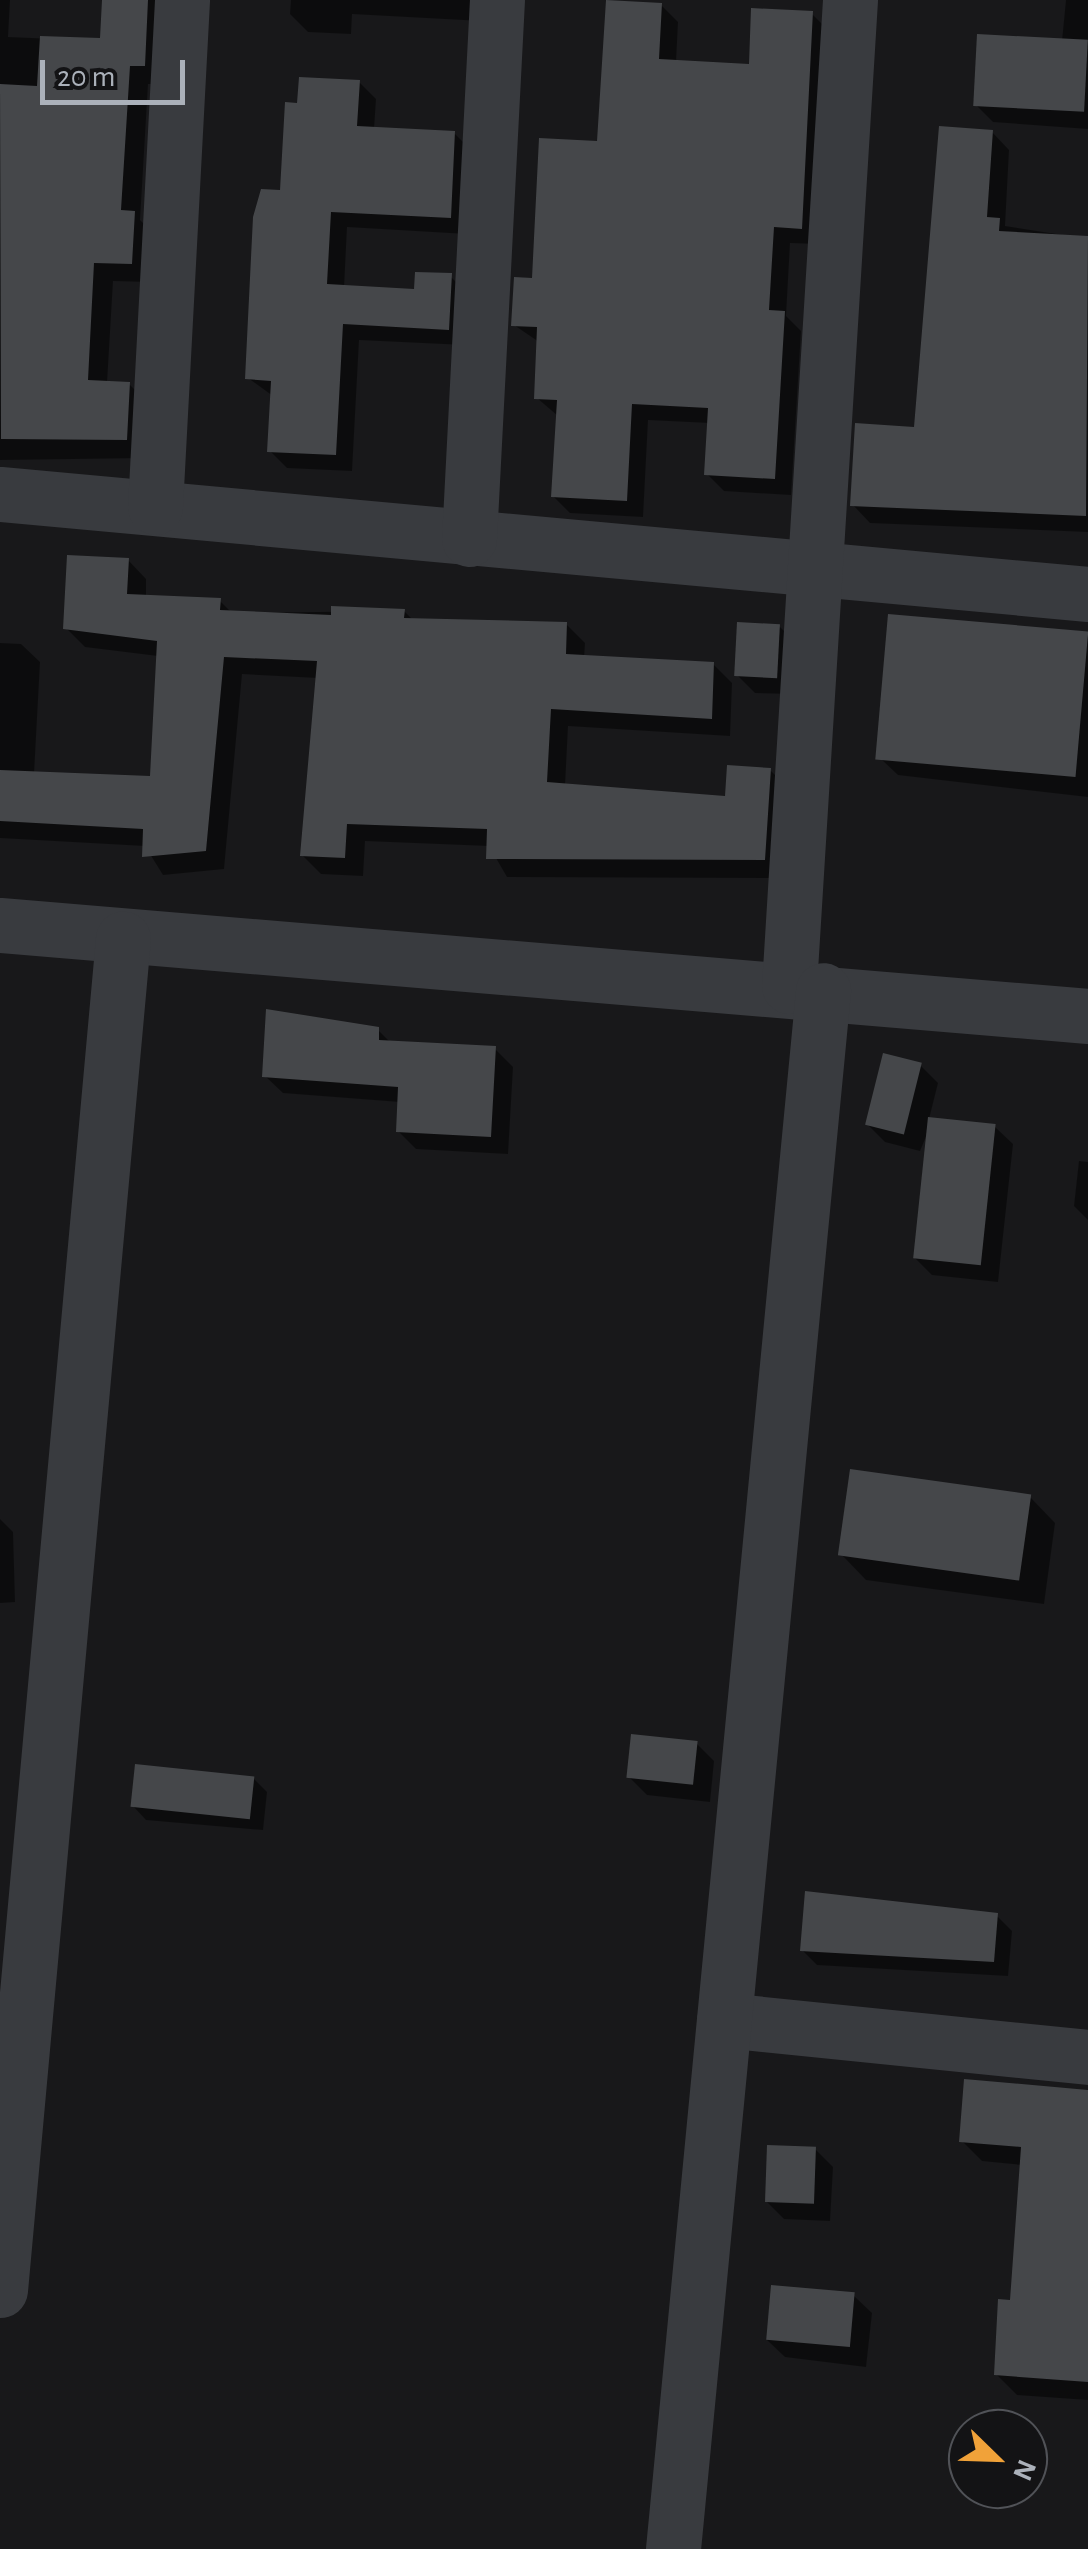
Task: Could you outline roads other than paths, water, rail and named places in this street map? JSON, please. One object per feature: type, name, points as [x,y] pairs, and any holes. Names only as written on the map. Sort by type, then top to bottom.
[{"type":"street","points":[[155,507],[182,0]]},
{"type":"street","points":[[469,538],[497,0]]},
{"type":"street","points":[[673,2549],[724,2020],[806,988],[813,565],[850,0]]},
{"type":"street","points":[[0,494],[469,538],[813,565],[1088,594]]},
{"type":"street","points":[[0,925],[123,939],[806,988],[1088,1016]]},
{"type":"street","points":[[0,2290],[18,1929],[123,939]]},
{"type":"street","points":[[724,2020],[1088,2057]]}]
